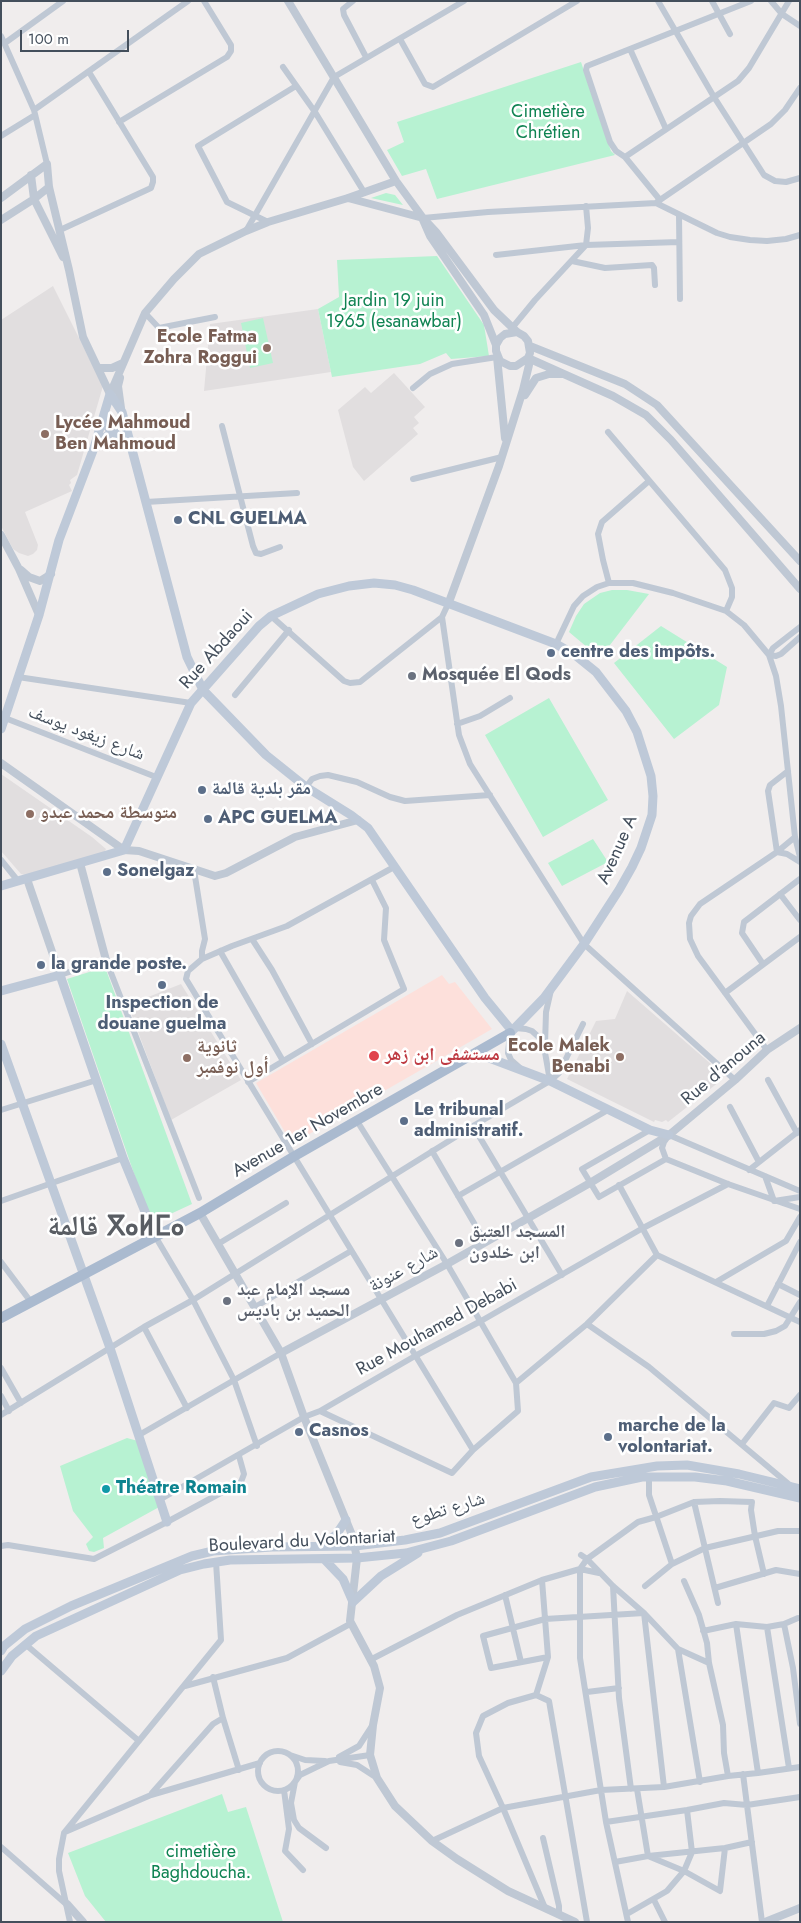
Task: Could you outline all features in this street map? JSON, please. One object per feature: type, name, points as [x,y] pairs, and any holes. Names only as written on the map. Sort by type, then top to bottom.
[{"type":"main road","points":[[110,394],[116,406],[121,408],[187,657],[203,690],[266,755],[306,787],[368,828],[485,998],[512,1031]]},
{"type":"main road","points":[[1,729],[39,615],[59,540],[94,448],[110,394]]},
{"type":"main road","points":[[94,448],[114,432],[124,420]]},
{"type":"main road","points":[[101,421],[129,442]]},
{"type":"main road","name":"Rue Abdaoui","points":[[124,850],[191,703],[259,626],[271,616],[318,594],[349,586],[374,583],[395,585],[449,602]]},
{"type":"main road","name":"Avenue A","points":[[449,602],[556,644],[575,655],[596,672],[626,711],[644,752],[651,776],[652,815],[641,848],[619,890],[584,944],[552,987],[529,1016],[512,1031]]},
{"type":"main road","points":[[1,886],[124,850]]},
{"type":"main road","points":[[1,991],[60,975],[123,1158],[156,1236]]},
{"type":"main road","name":"Avenue 1er Novembre","points":[[1,1318],[200,1213],[293,1157],[512,1031]]},
{"type":"main road","points":[[1,1044],[110,1348],[168,1522]]},
{"type":"main road","points":[[476,1053],[550,1081],[650,1130],[668,1135]]},
{"type":"main road","name":"شارع تطوع","points":[[1,1651],[4,1646],[25,1629],[71,1606],[192,1556],[227,1550],[272,1547],[316,1548],[355,1546],[405,1540],[440,1533],[591,1477],[657,1466],[686,1465],[739,1474],[796,1488]]},
{"type":"main road","name":"Boulevard du Volontariat","points":[[1,1671],[12,1656],[36,1636],[180,1570],[216,1562],[357,1558],[406,1553],[459,1538],[595,1487],[650,1477],[695,1477],[727,1481],[800,1498]]},
{"type":"main road","points":[[316,1548],[336,1535],[346,1520]]},
{"type":"main road","points":[[272,1547],[273,1559]]},
{"type":"main road","points":[[324,1559],[343,1579],[353,1602],[382,1576],[427,1548]]},
{"type":"street","points":[[5,43],[64,1]]},
{"type":"street","points":[[1,136],[188,1]]},
{"type":"street","points":[[119,122],[227,57],[231,51],[231,45],[204,1]]},
{"type":"street","points":[[353,1],[344,9],[344,15],[366,58]]},
{"type":"street","points":[[246,231],[334,77],[464,1]]},
{"type":"street","points":[[400,39],[425,84],[433,86],[577,1]]},
{"type":"street","points":[[658,1],[714,97],[764,175],[774,181],[786,182],[800,178]]},
{"type":"street","points":[[712,1],[730,34]]},
{"type":"street","points":[[751,1],[591,63],[587,66],[586,70],[610,142],[616,151],[625,157],[658,201],[679,215],[717,233],[750,240],[786,239],[800,235]]},
{"type":"street","points":[[771,1],[782,14],[800,26]]},
{"type":"street","points":[[625,157],[733,85],[746,73],[789,1]]},
{"type":"street","points":[[289,2],[396,181],[494,310],[514,330],[524,336],[530,346],[625,384],[658,405],[800,561]]},
{"type":"street","points":[[1,36],[34,113],[47,164],[49,187],[83,337],[110,394]]},
{"type":"street","points":[[630,49],[666,129]]},
{"type":"street","points":[[283,67],[315,112],[364,192]]},
{"type":"street","points":[[60,230],[150,188],[153,182],[153,177],[89,72]]},
{"type":"street","points":[[268,222],[226,202],[198,146],[296,86]]},
{"type":"street","points":[[348,198],[423,218],[658,201],[744,144],[779,117],[800,88]]},
{"type":"street","points":[[1,198],[47,164]]},
{"type":"street","points":[[31,175],[34,199],[69,270]]},
{"type":"street","points":[[110,394],[145,314],[174,279],[199,254],[268,222],[348,198],[396,181]]},
{"type":"street","points":[[1,220],[49,187]]},
{"type":"street","points":[[496,345],[500,338],[514,330],[535,300],[586,245],[588,228],[586,206]]},
{"type":"street","points":[[679,215],[680,299]]},
{"type":"street","points":[[423,218],[430,236],[484,315],[496,345],[506,442]]},
{"type":"street","points":[[496,255],[586,245],[679,242]]},
{"type":"street","points":[[572,262],[605,268],[652,265],[654,268],[655,285]]},
{"type":"street","points":[[145,314],[159,328],[215,317]]},
{"type":"street","points":[[271,616],[289,630],[344,681],[350,684],[360,682],[442,617],[468,554],[502,457],[523,390],[529,365],[530,346]]},
{"type":"street","points":[[497,357],[505,365],[510,366],[516,366],[528,358]]},
{"type":"street","points":[[412,388],[430,374],[452,364],[497,357]]},
{"type":"street","points":[[528,358],[627,403],[654,422],[800,589]]},
{"type":"street","points":[[98,368],[112,368],[123,363]]},
{"type":"street","points":[[121,408],[118,386],[123,363]]},
{"type":"street","points":[[516,412],[536,378],[549,374],[565,374]]},
{"type":"street","points":[[222,426],[252,546],[256,553],[261,554],[280,547]]},
{"type":"street","points":[[608,432],[725,570],[732,588],[732,596],[726,611]]},
{"type":"street","points":[[413,479],[502,457]]},
{"type":"street","points":[[609,583],[598,534],[602,522],[649,481]]},
{"type":"street","points":[[146,502],[297,493]]},
{"type":"street","points":[[1,536],[19,569],[39,615]]},
{"type":"street","points":[[19,569],[29,577],[40,580],[51,574]]},
{"type":"street","points":[[556,644],[574,606],[583,596],[609,583],[648,586],[726,611],[744,625],[770,655],[776,676],[795,837],[800,858]]},
{"type":"street","points":[[442,617],[457,724],[466,756],[584,944],[735,1080]]},
{"type":"street","points":[[770,655],[776,646],[800,627]]},
{"type":"street","points":[[235,695],[289,630]]},
{"type":"street","points":[[776,676],[777,660],[800,637]]},
{"type":"street","points":[[760,642],[776,646]]},
{"type":"street","points":[[770,655],[776,656],[781,654]]},
{"type":"street","points":[[18,677],[191,703]]},
{"type":"street","points":[[457,724],[480,716],[510,698]]},
{"type":"street","name":"شارع زيغود يوسف","points":[[5,718],[156,777]]},
{"type":"street","points":[[1,762],[124,850],[139,851],[215,876],[226,874],[295,838],[358,820]]},
{"type":"street","points":[[777,852],[768,791],[770,785],[788,771]]},
{"type":"street","points":[[306,787],[312,779],[328,775],[357,782],[390,797],[405,801],[490,795]]},
{"type":"street","points":[[767,1050],[694,947],[688,929],[691,916],[700,904],[777,852],[795,837]]},
{"type":"street","points":[[777,852],[787,854],[800,862]]},
{"type":"street","points":[[1,860],[22,880],[60,975],[106,960]]},
{"type":"street","points":[[80,863],[106,960],[199,1198]]},
{"type":"street","points":[[394,867],[287,926],[202,959],[188,971],[186,979],[473,1450]]},
{"type":"street","points":[[194,870],[205,939],[202,959]]},
{"type":"street","points":[[763,964],[745,938],[742,927],[744,922],[800,879]]},
{"type":"street","points":[[248,1082],[404,989],[384,940],[386,908],[372,880]]},
{"type":"street","points":[[780,894],[800,920]]},
{"type":"street","points":[[725,993],[800,937]]},
{"type":"street","points":[[252,939],[312,1044]]},
{"type":"street","points":[[220,951],[282,1061]]},
{"type":"street","points":[[550,1081],[545,1046],[546,1012],[552,987]]},
{"type":"street","points":[[1,1415],[144,1327],[193,1300],[473,1126],[550,1081],[560,1073],[583,1024]]},
{"type":"street","points":[[524,1070],[514,1064],[508,1053],[512,1031],[526,1028],[540,1037],[545,1046]]},
{"type":"street","name":"Rue d'anouna","points":[[668,1135],[735,1080],[767,1050],[800,1028]]},
{"type":"street","points":[[1,1110],[97,1080]]},
{"type":"street","points":[[749,1170],[798,1132],[768,1080]]},
{"type":"street","points":[[730,1107],[759,1162]]},
{"type":"street","points":[[458,1196],[608,1110]]},
{"type":"street","points":[[320,1411],[452,1474],[473,1450],[518,1411],[516,1383],[447,1264],[357,1121]]},
{"type":"street","points":[[473,1126],[562,1275]]},
{"type":"street","points":[[650,1130],[582,1169],[598,1197],[666,1158]]},
{"type":"street","points":[[800,1191],[668,1135],[662,1148],[666,1158],[728,1184],[800,1209]]},
{"type":"street","name":"شارع عنونة","points":[[281,1353],[447,1264],[590,1183],[668,1135]]},
{"type":"street","points":[[432,1151],[485,1242]]},
{"type":"street","points":[[1,1201],[123,1158]]},
{"type":"street","points":[[765,1176],[774,1201]]},
{"type":"street","name":"Rue Mouhamed Debabi","points":[[161,1499],[257,1446],[304,1417],[320,1411],[415,1356],[481,1322],[642,1228],[728,1184]]},
{"type":"street","points":[[619,1185],[657,1255],[800,1322]]},
{"type":"street","points":[[774,1201],[800,1197]]},
{"type":"street","points":[[218,1244],[286,1203]]},
{"type":"street","points":[[200,1213],[281,1353],[355,1546],[357,1558],[350,1624],[378,1677],[380,1688],[370,1754],[377,1778],[395,1806],[432,1840],[458,1859],[508,1891],[575,1922]]},
{"type":"street","points":[[716,1282],[786,1241],[800,1217]]},
{"type":"street","points":[[156,1236],[193,1300],[234,1380],[257,1446]]},
{"type":"street","points":[[767,1306],[800,1242]]},
{"type":"street","points":[[255,1307],[351,1251]]},
{"type":"street","points":[[516,1383],[587,1324],[657,1255]]},
{"type":"street","points":[[1,1262],[31,1302]]},
{"type":"street","points":[[778,1284],[800,1295]]},
{"type":"street","points":[[734,1334],[776,1332],[785,1326],[800,1302]]},
{"type":"street","points":[[587,1324],[649,1367],[796,1488]]},
{"type":"street","points":[[144,1327],[187,1408]]},
{"type":"street","points":[[140,1435],[281,1353]]},
{"type":"street","points":[[1,1368],[21,1403]]},
{"type":"street","points":[[1,1396],[9,1410]]},
{"type":"street","points":[[742,1444],[774,1402],[789,1408],[800,1396]]},
{"type":"street","points":[[1,1546],[8,1545],[94,1559],[168,1522],[241,1482],[244,1474],[239,1456]]},
{"type":"street","points":[[650,1477],[648,1495],[672,1564]]},
{"type":"street","points":[[694,1502],[718,1603]]},
{"type":"street","points":[[686,1810],[692,1852],[684,1871],[667,1891],[628,1918],[606,1822],[587,1692],[580,1658],[580,1569],[584,1557],[638,1522],[656,1518],[694,1502],[752,1502],[755,1536],[764,1574]]},
{"type":"street","points":[[645,1586],[672,1564],[705,1548],[778,1531],[800,1531]]},
{"type":"street","points":[[584,1557],[644,1613],[678,1649],[709,1663]]},
{"type":"street","points":[[70,1922],[59,1871],[64,1833],[221,1640],[216,1562]]},
{"type":"street","points":[[370,1660],[457,1615],[542,1580],[580,1569],[599,1572]]},
{"type":"street","points":[[715,1588],[776,1570],[800,1574]]},
{"type":"street","points":[[536,1695],[548,1657],[542,1580]]},
{"type":"street","points":[[684,1581],[699,1615],[703,1630],[723,1725],[724,1753],[728,1776]]},
{"type":"street","points":[[613,1586],[619,1688],[634,1789],[648,1856]]},
{"type":"street","points":[[505,1595],[521,1662]]},
{"type":"street","points":[[548,1657],[491,1668],[483,1636],[545,1619],[644,1613]]},
{"type":"street","points":[[644,1613],[664,1787]]},
{"type":"street","points":[[703,1630],[736,1624],[767,1627],[784,1624],[798,1618]]},
{"type":"street","points":[[184,1686],[287,1658],[350,1624]]},
{"type":"street","points":[[736,1624],[758,1773]]},
{"type":"street","points":[[784,1624],[793,1668],[800,1724]]},
{"type":"street","points":[[767,1627],[789,1768]]},
{"type":"street","points":[[25,1644],[139,1741]]},
{"type":"street","points":[[678,1649],[700,1782]]},
{"type":"street","points":[[213,1677],[239,1770]]},
{"type":"street","points":[[587,1692],[619,1688]]},
{"type":"street","points":[[545,1908],[479,1756],[476,1733],[482,1716],[508,1703],[536,1695],[549,1701],[587,1922]]},
{"type":"street","points":[[151,1795],[213,1724],[223,1718]]},
{"type":"street","points":[[260,1763],[258,1776],[263,1785],[276,1791],[284,1790],[295,1782],[300,1775],[345,1755],[358,1746],[373,1725]]},
{"type":"street","points":[[64,1833],[151,1795],[260,1763],[270,1753],[277,1751],[305,1760],[358,1765],[377,1778]]},
{"type":"street","points":[[329,1761],[370,1754]]},
{"type":"street","points":[[289,1755],[298,1768],[291,1803],[294,1820],[299,1828],[326,1848]]},
{"type":"street","points":[[432,1840],[503,1808],[601,1790],[664,1787],[728,1776],[800,1767]]},
{"type":"street","points":[[744,1774],[764,1922],[800,1908]]},
{"type":"street","points":[[284,1790],[289,1829],[285,1851],[303,1870]]},
{"type":"street","points":[[606,1822],[686,1810],[724,1802],[747,1805],[800,1797]]},
{"type":"street","points":[[543,1838],[559,1906],[559,1915]]},
{"type":"street","points":[[615,1862],[648,1856],[725,1848],[752,1842]]},
{"type":"street","points":[[1,1847],[67,1904],[83,1922]]},
{"type":"street","points":[[648,1856],[684,1871],[720,1892],[725,1848]]},
{"type":"street","points":[[654,1900],[665,1922]]},
{"type":"shaded area","name":"Lycée Mahmoud Ben Mahmoud","points":[[53,286],[103,386],[77,475],[70,480],[71,483],[69,485],[72,491],[25,512],[38,545],[37,550],[28,556],[13,549],[1,526],[1,320]]},
{"type":"shaded area","name":"Ecole Fatma Zohra Roggui","points":[[318,309],[331,372],[204,391],[210,324]]},
{"type":"shaded area","points":[[394,373],[425,407],[414,417],[419,423],[413,428],[418,434],[364,481],[353,467],[338,410],[365,387],[371,393]]},
{"type":"shaded area","name":"متوسطة محمد عبدو","points":[[1,774],[92,837],[106,849],[104,853],[29,876],[21,874],[1,851]]},
{"type":"shaded area","name":"مستشفى ابن زهر","points":[[442,975],[449,984],[455,982],[492,1029],[292,1144],[256,1083]]},
{"type":"shaded area","name":"ثانوية أول نوفمبر","points":[[181,984],[241,1080],[171,1120],[128,1005]]},
{"type":"shaded area","name":"Ecole Malek Benabi","points":[[627,991],[719,1071],[719,1082],[668,1122],[666,1120],[662,1122],[655,1120],[654,1122],[567,1079],[596,1021],[615,1019]]},
{"type":"green space","name":"Cimetière Chrétien","points":[[581,62],[611,151],[615,155],[437,199],[426,169],[402,176],[387,150],[404,142],[397,122]]},
{"type":"green space","points":[[386,193],[395,195],[403,205],[371,198]]},
{"type":"green space","name":"Jardin 19 juin 1965 (esanawbar)","points":[[437,256],[484,325],[489,356],[451,359],[446,353],[420,364],[332,377],[318,309],[339,297],[337,260]]},
{"type":"green space","points":[[263,318],[273,363],[250,368],[241,323]]},
{"type":"green space","points":[[612,590],[627,590],[649,594],[600,658],[569,632],[584,604],[600,593]]},
{"type":"green space","points":[[661,626],[727,667],[719,705],[674,739],[614,663]]},
{"type":"green space","points":[[549,698],[608,800],[543,837],[485,735]]},
{"type":"green space","points":[[593,839],[608,862],[562,886],[548,863]]},
{"type":"green space","points":[[105,967],[192,1204],[151,1223],[67,979]]},
{"type":"green space","points":[[127,1438],[138,1441],[161,1506],[103,1538],[104,1548],[94,1552],[89,1551],[86,1544],[93,1537],[73,1511],[60,1466]]},
{"type":"green space","name":"cimetière Baghdoucha.","points":[[222,1794],[228,1812],[246,1807],[283,1922],[106,1922],[85,1896],[68,1853]]},
{"type":"place","name":"Ecole Fatma Zohra Roggui","points":[[267,348]]},
{"type":"place","name":"Lycée Mahmoud Ben Mahmoud","points":[[45,434]]},
{"type":"place","name":"CNL GUELMA","points":[[178,520]]},
{"type":"place","name":"centre des impôts.","points":[[551,653]]},
{"type":"place","name":"Mosquée El Qods","points":[[412,676]]},
{"type":"place","name":"مقر بلدية قالمة","points":[[202,790]]},
{"type":"place","name":"متوسطة محمد عبدو","points":[[30,814]]},
{"type":"place","name":"APC GUELMA","points":[[208,819]]},
{"type":"place","name":"Sonelgaz","points":[[107,872]]},
{"type":"place","name":"la grande poste.","points":[[41,965]]},
{"type":"place","name":"Inspection de douane guelma","points":[[162,985]]},
{"type":"place","name":"مستشفى ابن زهر","points":[[374,1056]]},
{"type":"place","name":"Ecole Malek Benabi","points":[[620,1057]]},
{"type":"place","name":"ثانوية أول نوفمبر","points":[[187,1058]]},
{"type":"place","name":"Le tribunal administratif.","points":[[404,1121]]},
{"type":"place","name":"المسجد العتيق ابن خلدون","points":[[459,1243]]},
{"type":"place","name":"مسجد الإمام عبد الحميد بن باديس","points":[[227,1301]]},
{"type":"place","name":"Casnos","points":[[299,1432]]},
{"type":"place","name":"marche de la volontariat.","points":[[608,1437]]},
{"type":"place","name":"Théatre Romain","points":[[106,1489]]},
{"type":"district","name":"قالمة ⴳⴰⵍⵎⴰ","points":[[116,1228]]}]
